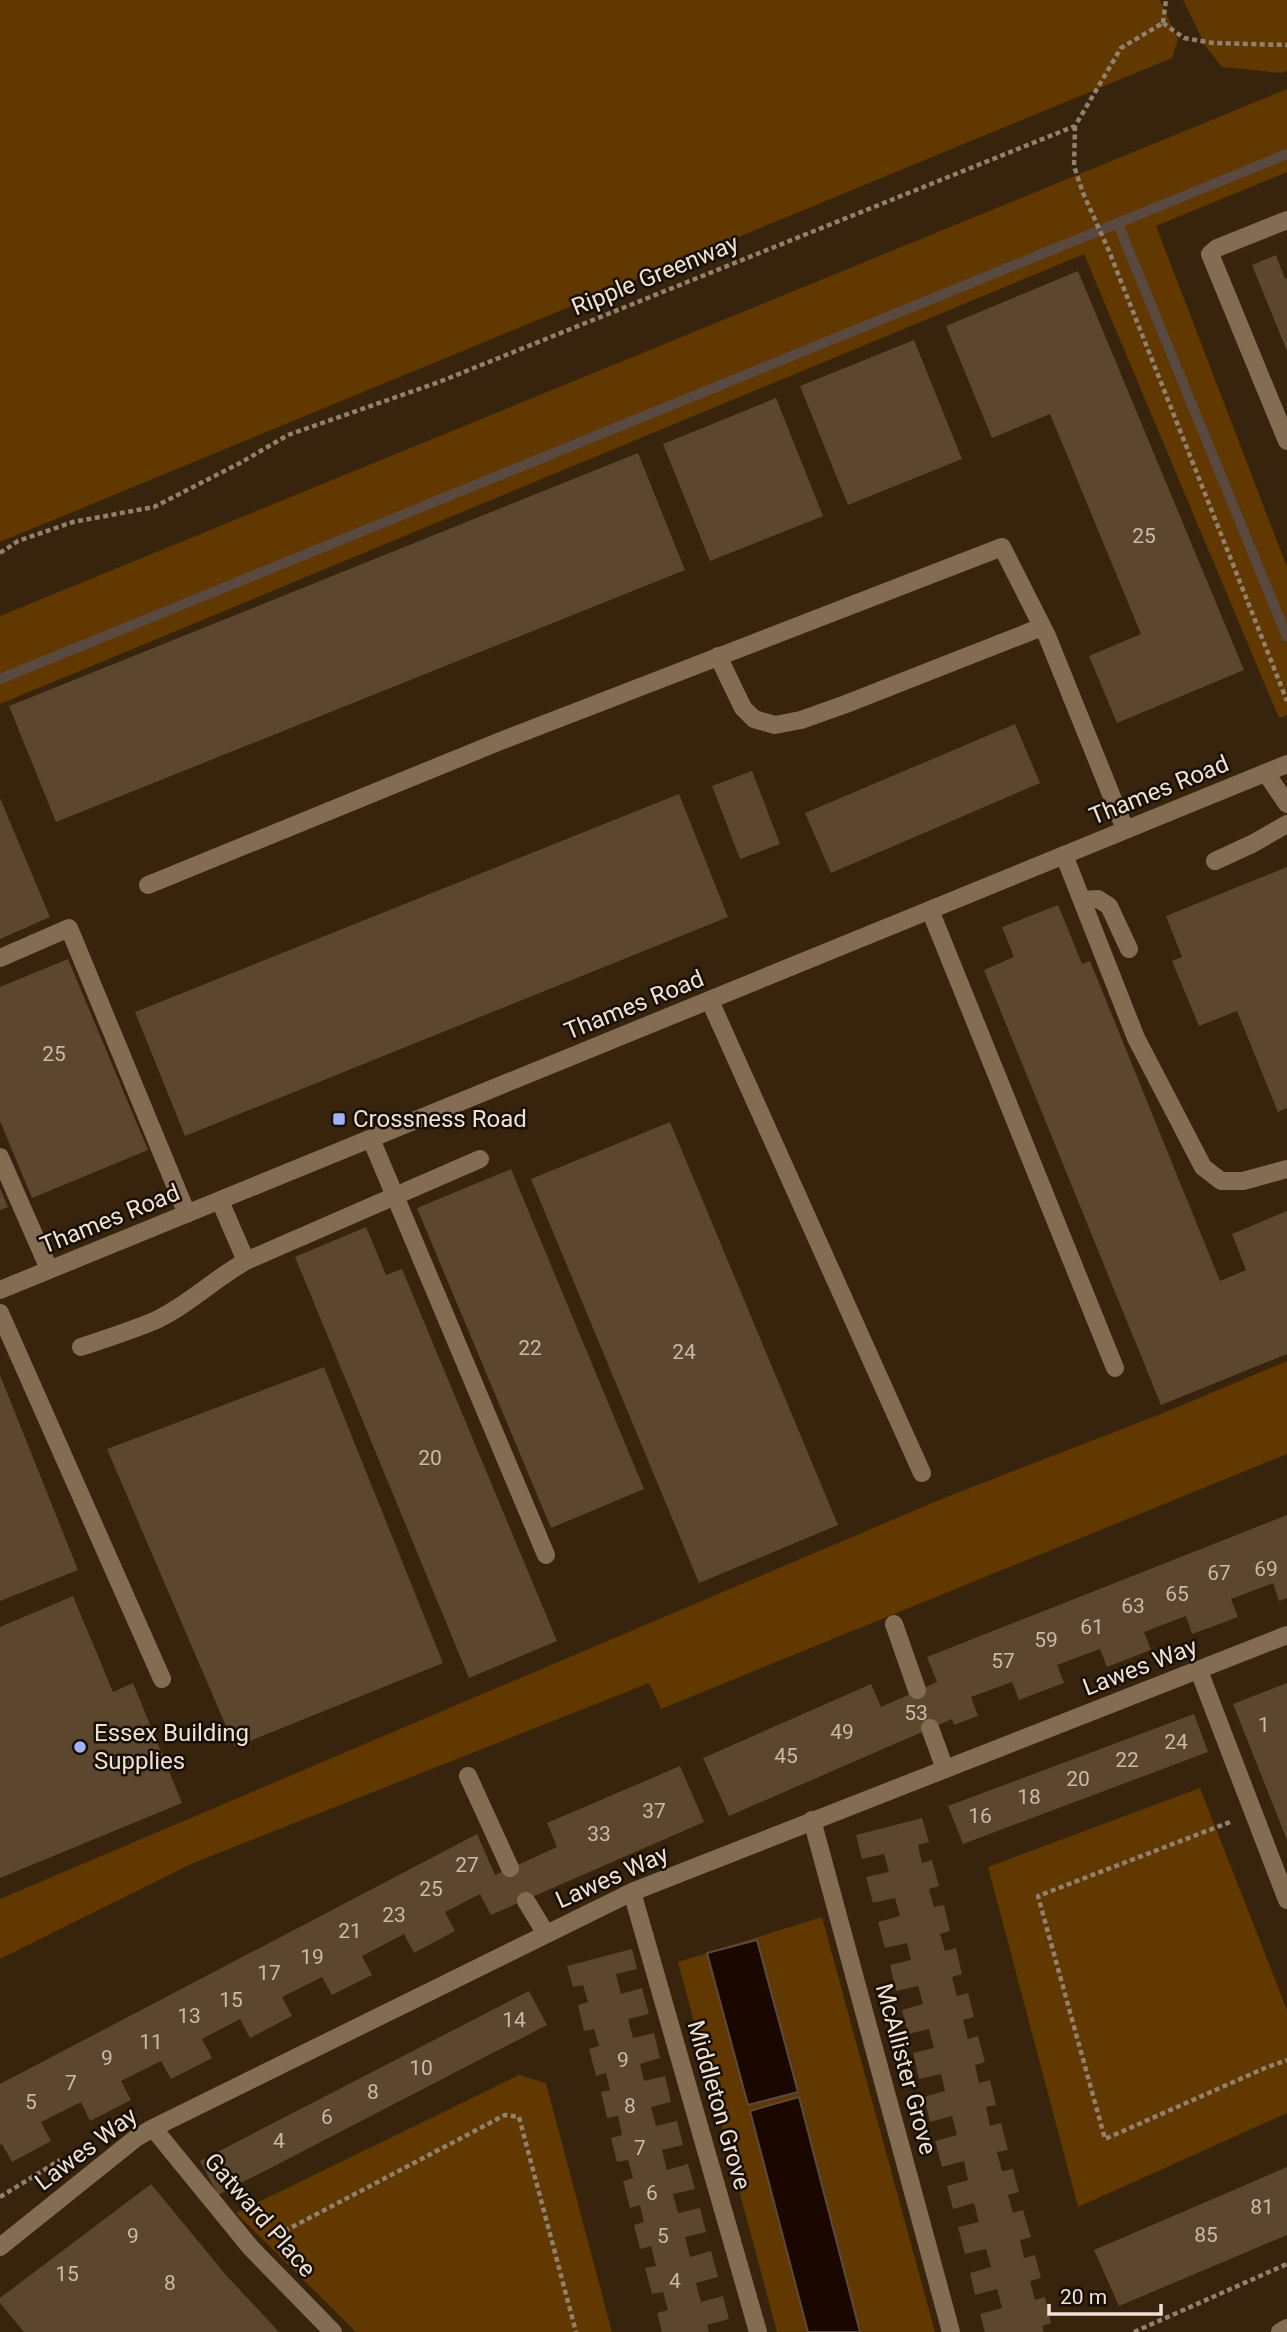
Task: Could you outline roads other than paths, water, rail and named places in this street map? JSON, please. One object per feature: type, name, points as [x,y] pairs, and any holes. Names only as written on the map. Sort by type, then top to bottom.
[{"type":"street","points":[[1287,220],[1217,248],[1210,254],[1287,441]]},
{"type":"street","points":[[148,885],[503,740],[1002,547],[1042,627],[1125,829]]},
{"type":"street","points":[[718,656],[743,708],[754,719],[775,725],[801,720],[846,704],[1042,627]]},
{"type":"street","name":"Thames Road","points":[[0,1290],[1287,764]]},
{"type":"street","points":[[1266,773],[1287,804]]},
{"type":"street","points":[[1215,861],[1287,824]]},
{"type":"street","points":[[1064,855],[1136,1038],[1203,1167],[1221,1181],[1243,1181],[1287,1169]]},
{"type":"street","points":[[1082,900],[1098,899],[1109,906],[1129,949]]},
{"type":"street","points":[[930,910],[1115,1368]]},
{"type":"street","points":[[0,958],[69,928],[187,1214]]},
{"type":"street","points":[[710,1001],[922,1473]]},
{"type":"street","points":[[370,1139],[546,1555]]},
{"type":"street","points":[[0,1157],[49,1269]]},
{"type":"street","points":[[81,1347],[154,1321],[246,1261],[480,1159]]},
{"type":"street","points":[[220,1201],[246,1261]]},
{"type":"street","points":[[0,1313],[162,1679]]},
{"type":"street","points":[[894,1624],[917,1690]]},
{"type":"street","name":"Lawes Way","points":[[0,2247],[136,2138],[153,2128],[632,1892],[1287,1635]]},
{"type":"street","points":[[1199,1671],[1287,1900]]},
{"type":"street","points":[[930,1728],[945,1769]]},
{"type":"street","points":[[468,1776],[510,1868]]},
{"type":"street","name":"McAllister Grove","points":[[812,1820],[951,2332]]},
{"type":"street","name":"Middleton Grove","points":[[632,1892],[758,2332]]},
{"type":"street","points":[[526,1901],[546,1934]]},
{"type":"street","name":"Gatward Place","points":[[153,2128],[251,2248],[333,2332]]},
{"type":"street","points":[[1280,2332],[1287,2329]]},
{"type":"waterway","points":[[0,679],[1287,154]]},
{"type":"waterway","points":[[1118,224],[1287,637]]},
{"type":"place","name":"Crossness Road","points":[[339,1119]]},
{"type":"place","name":"Essex Building Supplies","points":[[80,1747]]}]
